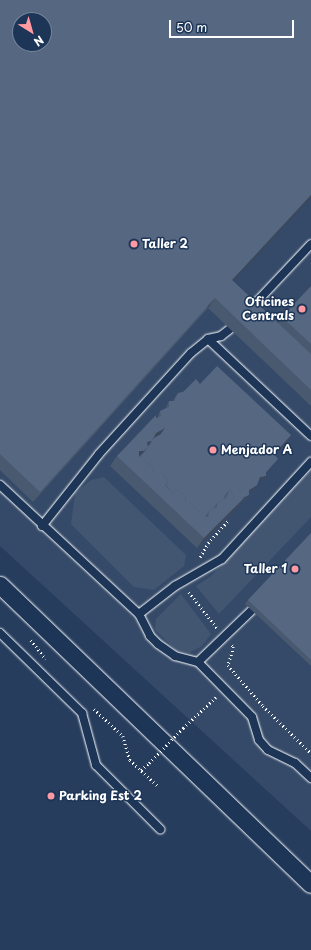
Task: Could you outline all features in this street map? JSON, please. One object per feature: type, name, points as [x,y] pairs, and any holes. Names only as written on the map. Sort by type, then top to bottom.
[{"type":"street","points":[[0,585],[311,884]]},
{"type":"lane","points":[[248,311],[311,244]]},
{"type":"lane","points":[[42,526],[99,454],[191,353],[208,339],[221,336],[230,329]]},
{"type":"lane","points":[[208,339],[311,436]]},
{"type":"lane","points":[[139,614],[175,586],[222,559],[311,462]]},
{"type":"lane","points":[[0,485],[42,526],[139,614],[150,636],[167,652],[198,662],[252,717],[259,740],[268,750],[295,763],[311,778]]},
{"type":"lane","points":[[198,662],[252,610]]},
{"type":"lane","points":[[0,633],[82,713],[96,766],[160,829]]},
{"type":"path","points":[[228,522],[208,543],[190,578],[187,590],[224,637],[234,647],[228,666],[262,706],[311,753]]},
{"type":"path","points":[[141,770],[214,698]]},
{"type":"path","points":[[130,760],[158,786]]},
{"type":"shaded area","points":[[0,0],[311,0],[311,831],[0,546]]},
{"type":"shaded area","points":[[311,470],[311,517],[219,614],[196,586],[211,576]]},
{"type":"shaded area","points":[[104,477],[186,555],[184,566],[154,590],[134,587],[71,524],[75,493],[91,480]]},
{"type":"shaded area","points":[[181,594],[211,634],[202,646],[189,653],[177,651],[155,630],[156,619]]},
{"type":"building","name":"Taller 2","points":[[0,0],[311,0],[311,195],[232,280],[311,354],[311,390],[215,298],[40,492],[0,454]]},
{"type":"building","points":[[311,286],[311,344],[282,317]]},
{"type":"building","name":"Menjador A","points":[[217,366],[291,435],[274,454],[278,459],[266,472],[266,476],[260,477],[257,485],[249,490],[249,495],[242,498],[234,498],[230,489],[225,495],[224,499],[217,503],[205,517],[199,517],[199,512],[190,503],[186,503],[185,495],[176,489],[173,493],[166,485],[168,482],[163,473],[154,473],[153,468],[144,460],[139,460],[139,457],[154,438],[161,434],[165,428],[156,424],[156,418],[161,416],[160,411],[169,407],[169,401],[174,401],[178,393],[183,392],[196,379],[200,384]]},
{"type":"building","points":[[156,415],[156,424],[165,428],[156,433],[152,441],[147,442],[148,447],[144,451],[139,451],[139,460],[144,460],[153,468],[154,473],[163,473],[168,482],[165,485],[173,493],[176,489],[185,495],[186,503],[190,503],[199,512],[199,517],[208,517],[209,511],[217,507],[217,503],[226,498],[230,489],[234,498],[244,498],[204,538],[117,456]]},
{"type":"building","name":"Taller 1","points":[[311,533],[311,660],[248,600]]},
{"type":"place","name":"Taller 2","points":[[134,244]]},
{"type":"place","name":"Oficines Centrals","points":[[302,309]]},
{"type":"place","name":"Menjador A","points":[[213,450]]},
{"type":"place","name":"Taller 1","points":[[295,569]]},
{"type":"place","name":"Parking Est 2","points":[[51,796]]}]
